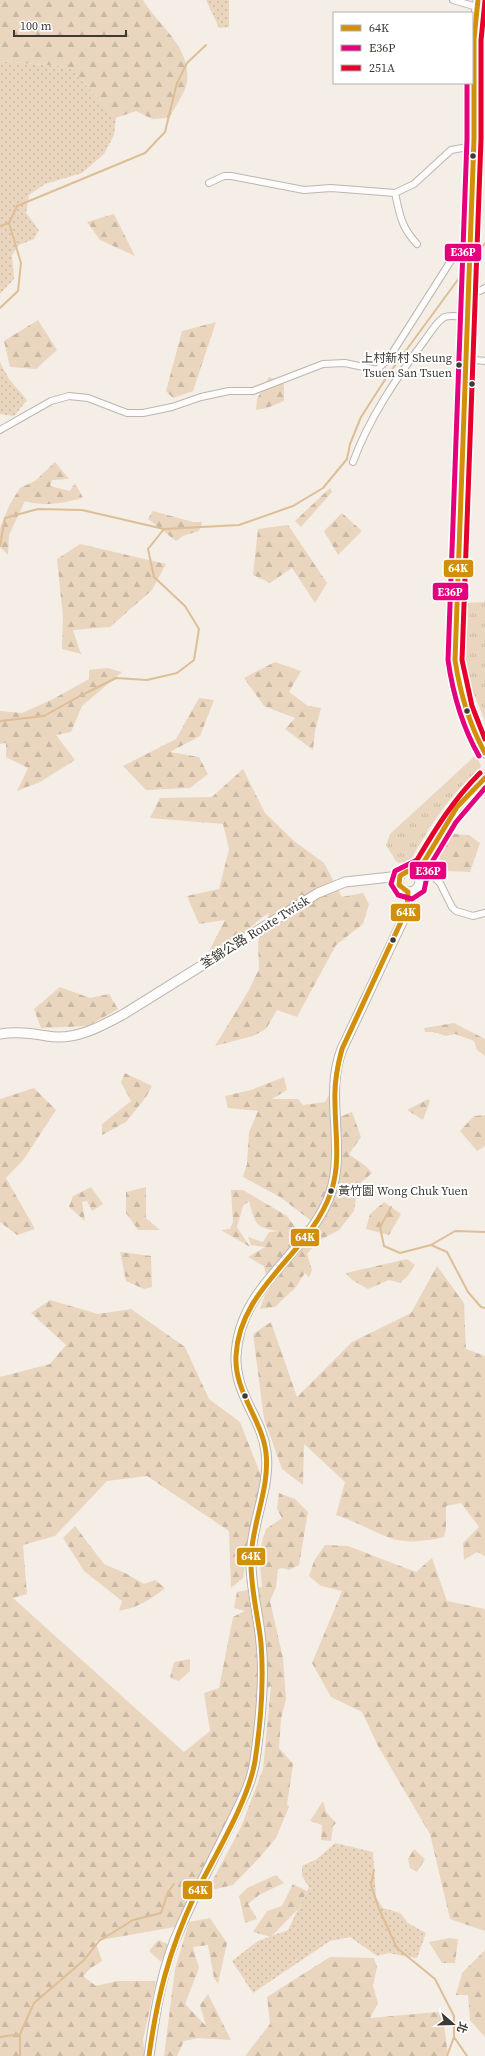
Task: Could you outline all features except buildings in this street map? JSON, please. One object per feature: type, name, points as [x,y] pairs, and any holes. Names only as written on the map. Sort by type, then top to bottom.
[{"type":"main road","points":[[477,4],[475,32],[474,146],[455,660],[458,686],[465,712],[474,734],[485,753]]},
{"type":"main road","points":[[149,2056],[162,1981],[172,1948],[244,1795],[255,1762],[262,1659],[251,1554],[267,1458],[263,1438],[244,1398],[238,1379],[236,1361],[239,1336],[244,1319],[255,1297],[314,1223],[330,1192],[336,1160],[336,1066],[342,1049],[403,920],[411,891],[419,885],[416,874],[457,807],[485,778]]},
{"type":"main road","points":[[411,891],[402,889],[399,879],[406,871],[416,874]]},
{"type":"main road","name":"荃錦公路 Route Twisk","points":[[0,1034],[9,1032],[63,1036],[91,1032],[318,893],[345,882],[386,878],[399,879]]},
{"type":"street","points":[[453,0],[477,4]]},
{"type":"street","points":[[475,32],[485,31]]},
{"type":"street","points":[[475,95],[485,95]]},
{"type":"street","points":[[474,132],[485,133]]},
{"type":"street","points":[[209,183],[224,176],[231,176],[304,190],[331,188],[395,193],[414,184],[451,150],[474,146]]},
{"type":"street","points":[[395,193],[402,224],[417,244]]},
{"type":"street","points":[[0,430],[51,401],[69,396],[88,398],[127,413],[143,413],[172,407],[201,397],[229,391],[253,391],[322,364],[345,363],[377,370],[390,358],[452,259],[457,254],[469,252]]},
{"type":"street","points":[[468,292],[480,291],[485,288]]},
{"type":"street","points":[[353,462],[360,444],[375,416],[410,360],[438,322],[447,316],[467,317]]},
{"type":"street","points":[[466,359],[485,361]]},
{"type":"street","points":[[422,865],[440,883],[452,907],[456,911],[473,916],[485,913]]},
{"type":"green space","points":[[0,0],[143,0],[173,38],[184,58],[187,69],[186,87],[169,118],[152,119],[136,111],[116,118],[69,67],[0,61]]},
{"type":"green space","points":[[206,0],[229,0],[229,27],[219,28]]},
{"type":"green space","points":[[0,61],[69,67],[116,118],[114,135],[104,154],[82,173],[45,184],[29,195],[26,213],[39,230],[34,239],[19,245],[12,255],[14,279],[0,294]]},
{"type":"green space","points":[[114,214],[135,256],[100,240],[87,222]]},
{"type":"green space","points":[[38,320],[57,350],[36,369],[10,367],[4,341]]},
{"type":"green space","points":[[216,322],[193,391],[173,398],[166,391],[182,331]]},
{"type":"green space","points":[[0,362],[9,379],[27,400],[14,416],[0,414]]},
{"type":"green space","points":[[269,377],[284,384],[284,401],[267,408],[256,410],[257,399]]},
{"type":"green space","points":[[55,462],[69,479],[52,480],[50,486],[70,491],[75,483],[83,498],[61,503],[47,504],[25,501],[9,535],[8,555],[0,547],[0,528],[10,504],[20,488],[35,481]]},
{"type":"green space","points":[[330,488],[332,492],[301,527],[295,521]]},
{"type":"green space","points":[[153,511],[193,522],[202,522],[199,531],[183,536],[176,541],[148,519]]},
{"type":"green space","points":[[342,513],[362,531],[338,555],[324,531]]},
{"type":"green space","points":[[288,525],[327,583],[315,603],[292,568],[270,583],[253,575],[258,529]]},
{"type":"green space","points":[[80,544],[166,564],[152,590],[110,627],[73,630],[81,654],[62,649],[63,617],[57,559]]},
{"type":"green space","points":[[485,602],[485,721],[475,696],[466,692],[460,654],[462,603]]},
{"type":"green space","points":[[275,662],[301,671],[289,692],[308,706],[321,708],[315,731],[313,750],[285,729],[295,718],[264,706],[244,678]]},
{"type":"green space","points":[[108,668],[122,672],[82,706],[71,732],[56,735],[75,760],[40,782],[17,791],[28,768],[6,757],[6,743],[0,744],[0,711],[22,713],[53,699],[89,679],[89,670]]},
{"type":"green space","points":[[199,698],[214,700],[200,736],[170,752],[199,757],[208,774],[190,788],[146,790],[123,766],[176,739]]},
{"type":"green space","points":[[476,755],[481,766],[478,771],[448,802],[410,861],[399,863],[396,861],[386,845],[390,834]]},
{"type":"green space","points":[[243,769],[265,813],[294,841],[324,863],[342,897],[363,893],[369,904],[363,924],[336,945],[297,1017],[277,1010],[266,1029],[253,1036],[215,1046],[249,990],[259,969],[258,942],[269,913],[261,918],[245,933],[207,955],[225,920],[199,924],[187,896],[219,889],[229,849],[223,824],[150,818],[160,798],[212,797]]},
{"type":"green space","points":[[454,834],[469,835],[480,843],[470,872],[447,871],[440,867],[439,846],[446,838]]},
{"type":"green space","points":[[60,987],[90,998],[109,994],[118,1009],[88,1026],[41,1028],[34,1009]]},
{"type":"green space","points":[[454,1023],[485,1039],[485,1056],[477,1050],[474,1041],[455,1034],[446,1036],[433,1032],[425,1032],[424,1028]]},
{"type":"green space","points":[[125,1073],[152,1086],[146,1097],[126,1122],[102,1135],[102,1124],[131,1101],[121,1082]]},
{"type":"green space","points":[[284,1077],[287,1090],[272,1099],[298,1099],[303,1105],[325,1102],[330,1093],[330,1088],[332,1087],[332,1110],[342,1116],[352,1112],[361,1137],[349,1154],[365,1165],[372,1173],[358,1185],[354,1211],[339,1230],[318,1241],[307,1254],[312,1270],[309,1278],[305,1273],[296,1287],[275,1307],[260,1309],[265,1295],[303,1242],[310,1238],[318,1226],[280,1197],[243,1177],[247,1164],[249,1132],[258,1111],[228,1108],[225,1096],[251,1090]]},
{"type":"green space","points":[[34,1088],[56,1110],[24,1159],[6,1178],[35,1229],[17,1235],[0,1222],[0,1099]]},
{"type":"green space","points":[[428,1099],[430,1101],[423,1120],[407,1110]]},
{"type":"green space","points":[[485,1115],[485,1146],[477,1151],[460,1131],[474,1116]]},
{"type":"green space","points":[[91,1187],[103,1204],[92,1211],[87,1201],[82,1202],[85,1221],[69,1207],[73,1196]]},
{"type":"green space","points":[[146,1187],[146,1218],[160,1230],[138,1230],[126,1213],[126,1192]]},
{"type":"green space","points":[[231,1190],[243,1190],[287,1216],[298,1231],[291,1244],[285,1263],[266,1276],[264,1266],[248,1257],[265,1247],[251,1245],[248,1237],[263,1242],[269,1232],[279,1231],[265,1228],[257,1223],[249,1201],[243,1206],[237,1227],[250,1247],[221,1230],[230,1229],[233,1222]]},
{"type":"green space","points":[[384,1202],[401,1214],[389,1235],[366,1229],[370,1214]]},
{"type":"green space","points":[[120,1252],[151,1256],[152,1287],[144,1289],[126,1281]]},
{"type":"green space","points":[[407,1259],[415,1265],[408,1276],[400,1283],[389,1280],[368,1289],[352,1280],[346,1273]]},
{"type":"green space","points":[[437,1266],[464,1303],[466,1349],[485,1356],[485,1556],[477,1552],[464,1560],[463,1543],[479,1527],[461,1503],[446,1506],[446,1529],[444,1537],[417,1541],[397,1540],[336,1515],[345,1482],[304,1444],[303,1485],[282,1469],[264,1419],[253,1334],[271,1322],[297,1397],[352,1342],[411,1313]]},
{"type":"green space","points":[[50,1300],[98,1314],[131,1309],[185,1347],[209,1399],[240,1422],[262,1478],[252,1524],[243,1578],[231,1588],[229,1531],[147,1476],[107,1481],[55,1536],[23,1545],[27,1594],[13,1598],[184,1752],[210,1731],[204,1693],[219,1688],[233,1617],[245,1611],[234,1608],[237,1592],[262,1587],[259,1555],[266,1529],[282,1518],[277,1509],[279,1493],[295,1499],[308,1512],[299,1565],[289,1570],[282,1568],[278,1569],[276,1587],[270,1601],[283,1658],[286,1699],[281,1719],[279,1748],[293,1764],[287,1805],[289,1807],[276,1838],[233,1885],[207,1891],[241,1827],[263,1769],[271,1685],[263,1694],[252,1767],[209,1866],[175,1927],[95,1941],[102,1961],[91,1968],[83,1976],[96,1986],[117,1981],[156,1981],[143,2040],[145,2056],[0,2056],[0,1377],[50,1364],[66,1345],[31,1313]]},
{"type":"green space","points":[[75,1526],[104,1564],[125,1573],[144,1584],[155,1580],[165,1588],[155,1596],[132,1608],[119,1611],[122,1601],[84,1571],[63,1538]]},
{"type":"green space","points":[[325,1545],[348,1546],[416,1572],[432,1558],[447,1601],[485,1609],[485,1931],[450,1919],[430,1834],[378,1746],[362,1712],[331,1697],[312,1663],[342,1591],[321,1586],[309,1576],[314,1561]]},
{"type":"green space","points":[[190,1659],[190,1671],[179,1681],[170,1678],[174,1662]]},
{"type":"green space","points":[[323,1801],[326,1812],[336,1823],[333,1826],[331,1841],[321,1840],[322,1825],[310,1821]]},
{"type":"green space","points":[[335,1843],[373,1852],[376,1897],[383,1908],[400,1913],[408,1923],[426,1933],[417,1958],[388,1953],[377,1956],[350,1937],[330,1941],[253,1993],[232,1961],[258,1941],[288,1930],[309,1887],[302,1876],[302,1866],[317,1859]]},
{"type":"green space","points":[[414,1849],[425,1859],[417,1872],[410,1868],[408,1859]]},
{"type":"green space","points":[[276,1875],[284,1883],[259,1895],[248,1904],[257,1919],[245,1923],[239,1896],[247,1888]]},
{"type":"green space","points":[[293,1884],[307,1891],[298,1909],[271,1937],[253,1932],[267,1911],[282,1906]]},
{"type":"green space","points":[[210,1918],[227,1943],[218,1984],[214,1978],[208,1945],[193,1947],[199,1968],[185,2004],[206,2026],[200,2005],[208,1994],[231,2040],[198,2038],[184,2041],[177,2056],[164,2056],[175,1969],[189,1922]]},
{"type":"green space","points":[[449,1938],[458,1939],[455,1963],[442,1963],[429,1942]]},
{"type":"green space","points":[[158,1940],[170,1945],[161,1962],[149,1951]]},
{"type":"green space","points":[[485,1950],[485,2037],[470,2020],[468,1995],[456,1995],[462,1973]]},
{"type":"green space","points":[[330,1957],[374,1958],[377,1967],[373,1986],[378,2003],[370,2018],[438,2012],[444,2024],[448,2056],[245,2056],[270,2024],[267,1997]]},
{"type":"waterway","points":[[0,226],[9,223],[17,206],[145,153],[165,132],[177,83],[187,63],[206,45]]},
{"type":"waterway","points":[[0,308],[18,291],[21,263],[9,223]]},
{"type":"waterway","points":[[473,260],[485,243]]},
{"type":"waterway","points":[[0,721],[44,716],[116,678],[147,680],[177,673],[194,660],[199,629],[185,606],[154,577],[148,549],[164,529],[239,525],[293,506],[323,488],[347,459],[350,444],[361,417],[388,375],[465,270]]},
{"type":"waterway","points":[[0,546],[5,518],[38,509],[82,510],[164,529]]},
{"type":"waterway","points":[[391,1207],[380,1227],[384,1246],[400,1253],[431,1245],[455,1231],[485,1232]]},
{"type":"waterway","points":[[431,1245],[447,1252],[468,1292],[481,1307],[485,1308]]},
{"type":"waterway","points":[[374,1870],[371,1885],[379,1909],[397,1948],[435,1979],[454,2016],[454,2037],[467,2056]]},
{"type":"waterway","points":[[20,2056],[20,2034],[34,2003],[84,1960],[99,1941],[133,1920],[161,1913],[168,1892],[174,1884]]},
{"type":"waterway","points":[[0,2037],[20,2034]]},
{"type":"waterway","points":[[447,2056],[454,2037]]},
{"type":"transit line","name":"64K","points":[[478,0],[474,39],[474,139],[455,660],[466,708],[474,731],[485,753]]},
{"type":"transit line","name":"251A","points":[[485,1],[481,40],[481,139],[462,660],[472,706],[485,739]]},
{"type":"transit line","name":"E36P","points":[[467,84],[467,139],[448,660],[459,710],[479,756]]},
{"type":"transit line","name":"251A","points":[[417,860],[446,814],[480,773]]},
{"type":"transit line","name":"64K","points":[[149,2056],[160,1994],[171,1955],[194,1897],[238,1812],[251,1777],[257,1746],[261,1702],[262,1658],[260,1632],[254,1601],[251,1558],[254,1532],[267,1466],[263,1441],[239,1382],[236,1356],[240,1332],[249,1310],[262,1290],[308,1234],[321,1214],[331,1192],[337,1159],[335,1082],[339,1062],[342,1049],[407,909],[408,892],[399,885],[400,876],[405,872],[422,865],[457,807],[485,778]]},
{"type":"transit line","name":"E36P","points":[[417,860],[395,871],[391,884],[398,895],[412,899],[424,891],[429,867],[456,822],[485,788]]},
{"type":"place","name":"上村新村 Sheung Tsuen San Tsuen","points":[[459,365]]},
{"type":"place","name":"黃竹園 Wong Chuk Yuen","points":[[331,1191]]}]
